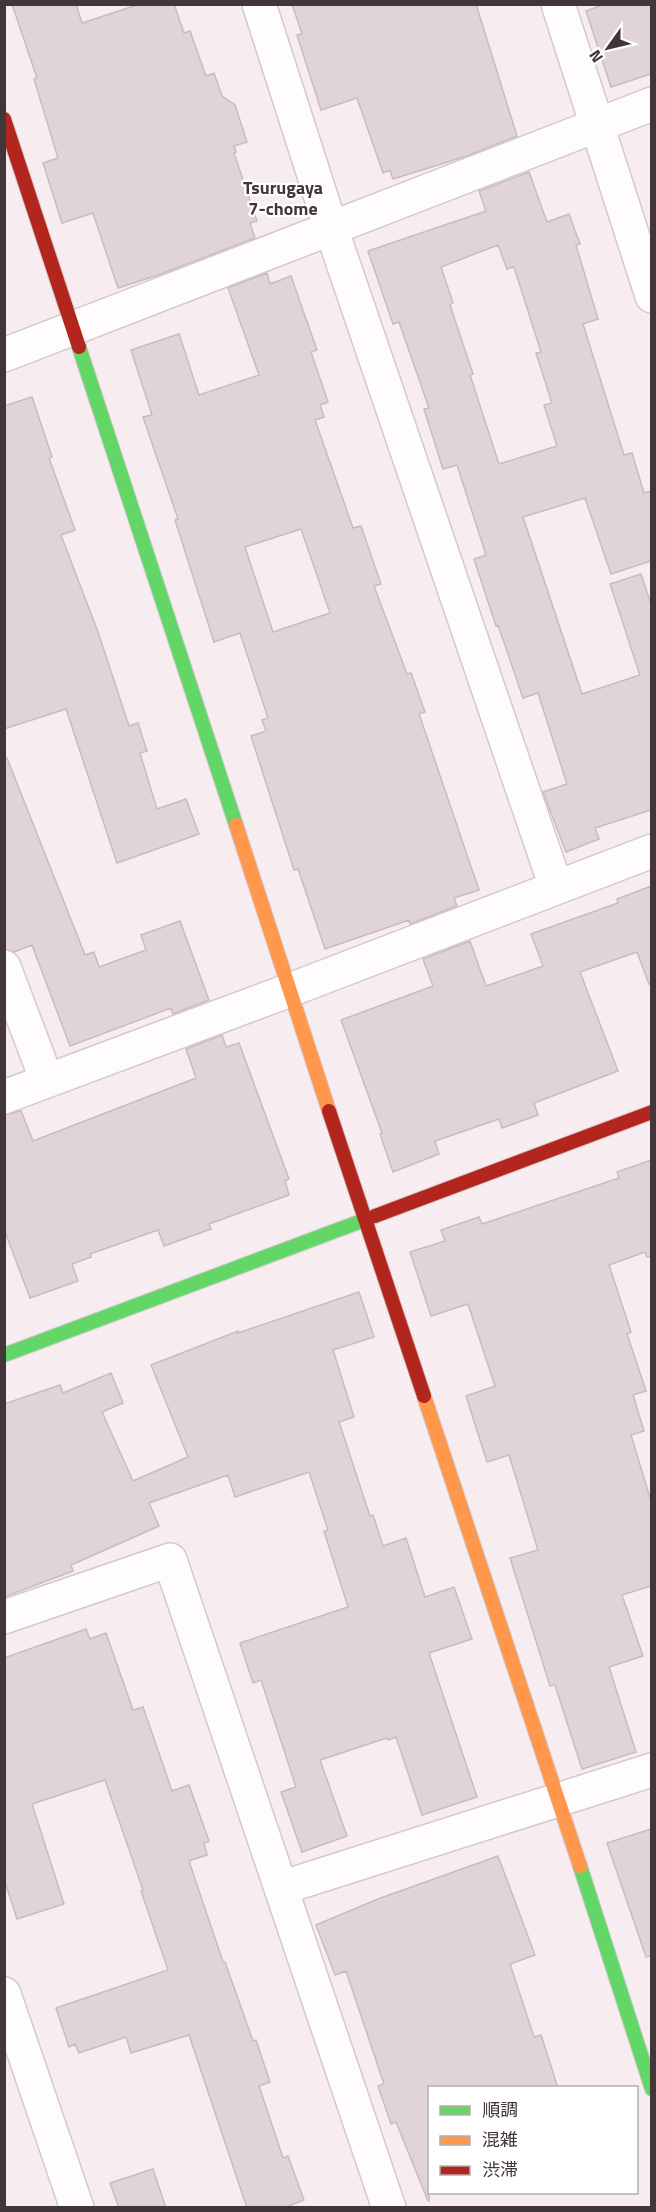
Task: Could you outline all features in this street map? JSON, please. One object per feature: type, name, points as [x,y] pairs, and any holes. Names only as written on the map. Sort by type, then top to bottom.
[{"type":"street","points":[[259,4],[331,228],[556,887]]},
{"type":"street","points":[[558,4],[651,296]]},
{"type":"street","points":[[4,355],[651,104]]},
{"type":"street","points":[[4,118],[365,1220],[558,1799],[651,2089]]},
{"type":"street","points":[[4,1097],[651,851]]},
{"type":"street","points":[[4,967],[47,1081]]},
{"type":"street","points":[[4,1355],[651,1112]]},
{"type":"street","points":[[4,1617],[170,1560],[388,2208]]},
{"type":"street","points":[[281,1888],[651,1770]]},
{"type":"street","points":[[4,1994],[77,2208]]},
{"type":"building","points":[[12,4],[76,4],[82,23],[140,4],[174,4],[184,33],[190,31],[206,76],[214,73],[222,96],[235,105],[247,142],[234,146],[236,152],[234,153],[257,221],[250,223],[255,238],[118,288],[93,213],[62,223],[43,163],[58,158],[34,79],[37,78]]},
{"type":"building","points":[[292,4],[476,4],[517,136],[467,156],[393,179],[390,170],[383,173],[357,98],[321,110],[297,35],[302,34]]},
{"type":"building","points":[[605,4],[651,4],[651,74],[611,87],[586,11]]},
{"type":"building","points":[[529,172],[547,222],[569,214],[580,244],[576,245],[598,319],[583,324],[624,455],[632,453],[644,493],[651,491],[651,561],[611,574],[585,498],[523,517],[582,694],[640,675],[610,584],[641,574],[651,604],[651,810],[595,828],[599,839],[566,852],[543,792],[567,784],[538,693],[523,698],[474,559],[486,555],[457,465],[443,469],[424,409],[429,408],[399,322],[393,324],[368,251],[486,211],[479,191]],"holes":[[[498,245],[507,269],[514,267],[541,352],[536,353],[552,403],[544,405],[557,446],[499,464],[470,375],[473,374],[450,305],[453,303],[441,267]]]},
{"type":"building","points":[[267,273],[270,284],[291,276],[317,350],[311,352],[328,402],[320,405],[324,417],[315,420],[353,528],[361,526],[381,584],[374,586],[407,674],[411,673],[425,712],[419,714],[479,890],[454,898],[457,906],[410,924],[409,920],[325,949],[298,869],[294,870],[251,736],[266,731],[262,720],[268,718],[240,633],[214,642],[175,520],[178,519],[143,417],[152,415],[131,350],[179,334],[199,395],[259,375],[228,288]],"holes":[[[301,529],[330,613],[273,632],[245,547]]]},
{"type":"building","points":[[32,397],[52,457],[49,458],[75,530],[61,535],[98,632],[129,726],[138,723],[147,751],[140,753],[157,809],[186,799],[199,834],[117,863],[66,709],[4,729],[4,406]]},
{"type":"building","points":[[4,758],[7,758],[85,955],[94,952],[99,967],[146,950],[141,935],[180,921],[209,1000],[173,1014],[171,1008],[70,1046],[32,945],[14,952],[4,949]]},
{"type":"building","points":[[651,886],[651,983],[649,984],[637,952],[580,972],[618,1071],[534,1103],[538,1115],[502,1128],[499,1119],[435,1141],[439,1154],[393,1172],[380,1134],[382,1133],[341,1020],[433,986],[423,959],[470,941],[486,986],[543,966],[531,934],[618,903],[617,899]]},
{"type":"building","points":[[222,1035],[226,1047],[239,1043],[289,1179],[285,1181],[289,1195],[209,1224],[211,1229],[164,1246],[158,1230],[90,1254],[91,1257],[72,1264],[78,1281],[30,1298],[4,1229],[4,1115],[21,1111],[33,1141],[196,1078],[186,1049]]},
{"type":"building","points":[[651,1160],[651,1257],[647,1257],[645,1252],[609,1265],[631,1332],[627,1334],[646,1391],[633,1395],[644,1431],[631,1435],[651,1501],[651,1586],[622,1595],[643,1656],[609,1667],[636,1752],[582,1769],[555,1685],[550,1686],[510,1558],[538,1550],[509,1455],[487,1462],[466,1396],[495,1386],[468,1304],[431,1316],[410,1252],[445,1241],[441,1230],[479,1217],[482,1224],[619,1178],[617,1172]]},
{"type":"building","points":[[359,1292],[374,1337],[333,1350],[354,1417],[339,1422],[370,1516],[373,1515],[383,1546],[406,1538],[425,1597],[454,1587],[472,1639],[429,1653],[477,1797],[422,1815],[396,1737],[388,1740],[387,1738],[320,1760],[347,1836],[302,1852],[281,1792],[296,1787],[261,1680],[253,1683],[240,1643],[348,1607],[324,1531],[328,1530],[309,1472],[235,1497],[228,1475],[149,1503],[159,1526],[71,1565],[73,1571],[4,1597],[4,1404],[60,1385],[63,1393],[111,1373],[123,1403],[102,1412],[133,1481],[188,1457],[151,1365],[238,1331],[238,1333]]},
{"type":"building","points":[[86,1629],[90,1639],[106,1633],[133,1710],[143,1707],[172,1791],[189,1785],[209,1841],[204,1843],[207,1855],[189,1861],[223,1962],[225,1962],[253,2041],[256,2040],[270,2082],[259,2086],[283,2158],[288,2156],[304,2200],[283,2208],[247,2208],[189,2035],[131,2053],[126,2037],[79,2053],[75,2044],[69,2047],[56,2008],[168,1970],[105,1780],[32,1804],[64,1904],[17,1919],[4,1879],[4,1658]]},
{"type":"building","points":[[651,1829],[651,1956],[646,1957],[607,1843]]},
{"type":"building","points":[[498,1856],[535,1955],[510,1964],[534,2037],[541,2035],[557,2086],[428,2086],[429,2201],[396,2122],[391,2124],[378,2086],[384,2084],[346,1971],[335,1975],[316,1925],[378,1899]]},
{"type":"building","points":[[153,2169],[166,2208],[119,2208],[110,2183]]},
{"type":"traffic: fast","points":[[79,347],[236,825]]},
{"type":"traffic: fast","points":[[4,1355],[375,1216]]},
{"type":"traffic: fast","points":[[580,1866],[652,2089]]},
{"type":"traffic: slow","points":[[236,825],[329,1111]]},
{"type":"traffic: slow","points":[[424,1396],[580,1866]]},
{"type":"traffic: jam","points":[[4,119],[79,347]]},
{"type":"traffic: jam","points":[[329,1111],[424,1396]]},
{"type":"traffic: jam","points":[[375,1216],[652,1112]]},
{"type":"district","name":"Tsurugaya 7-chome","points":[[283,198]]}]
